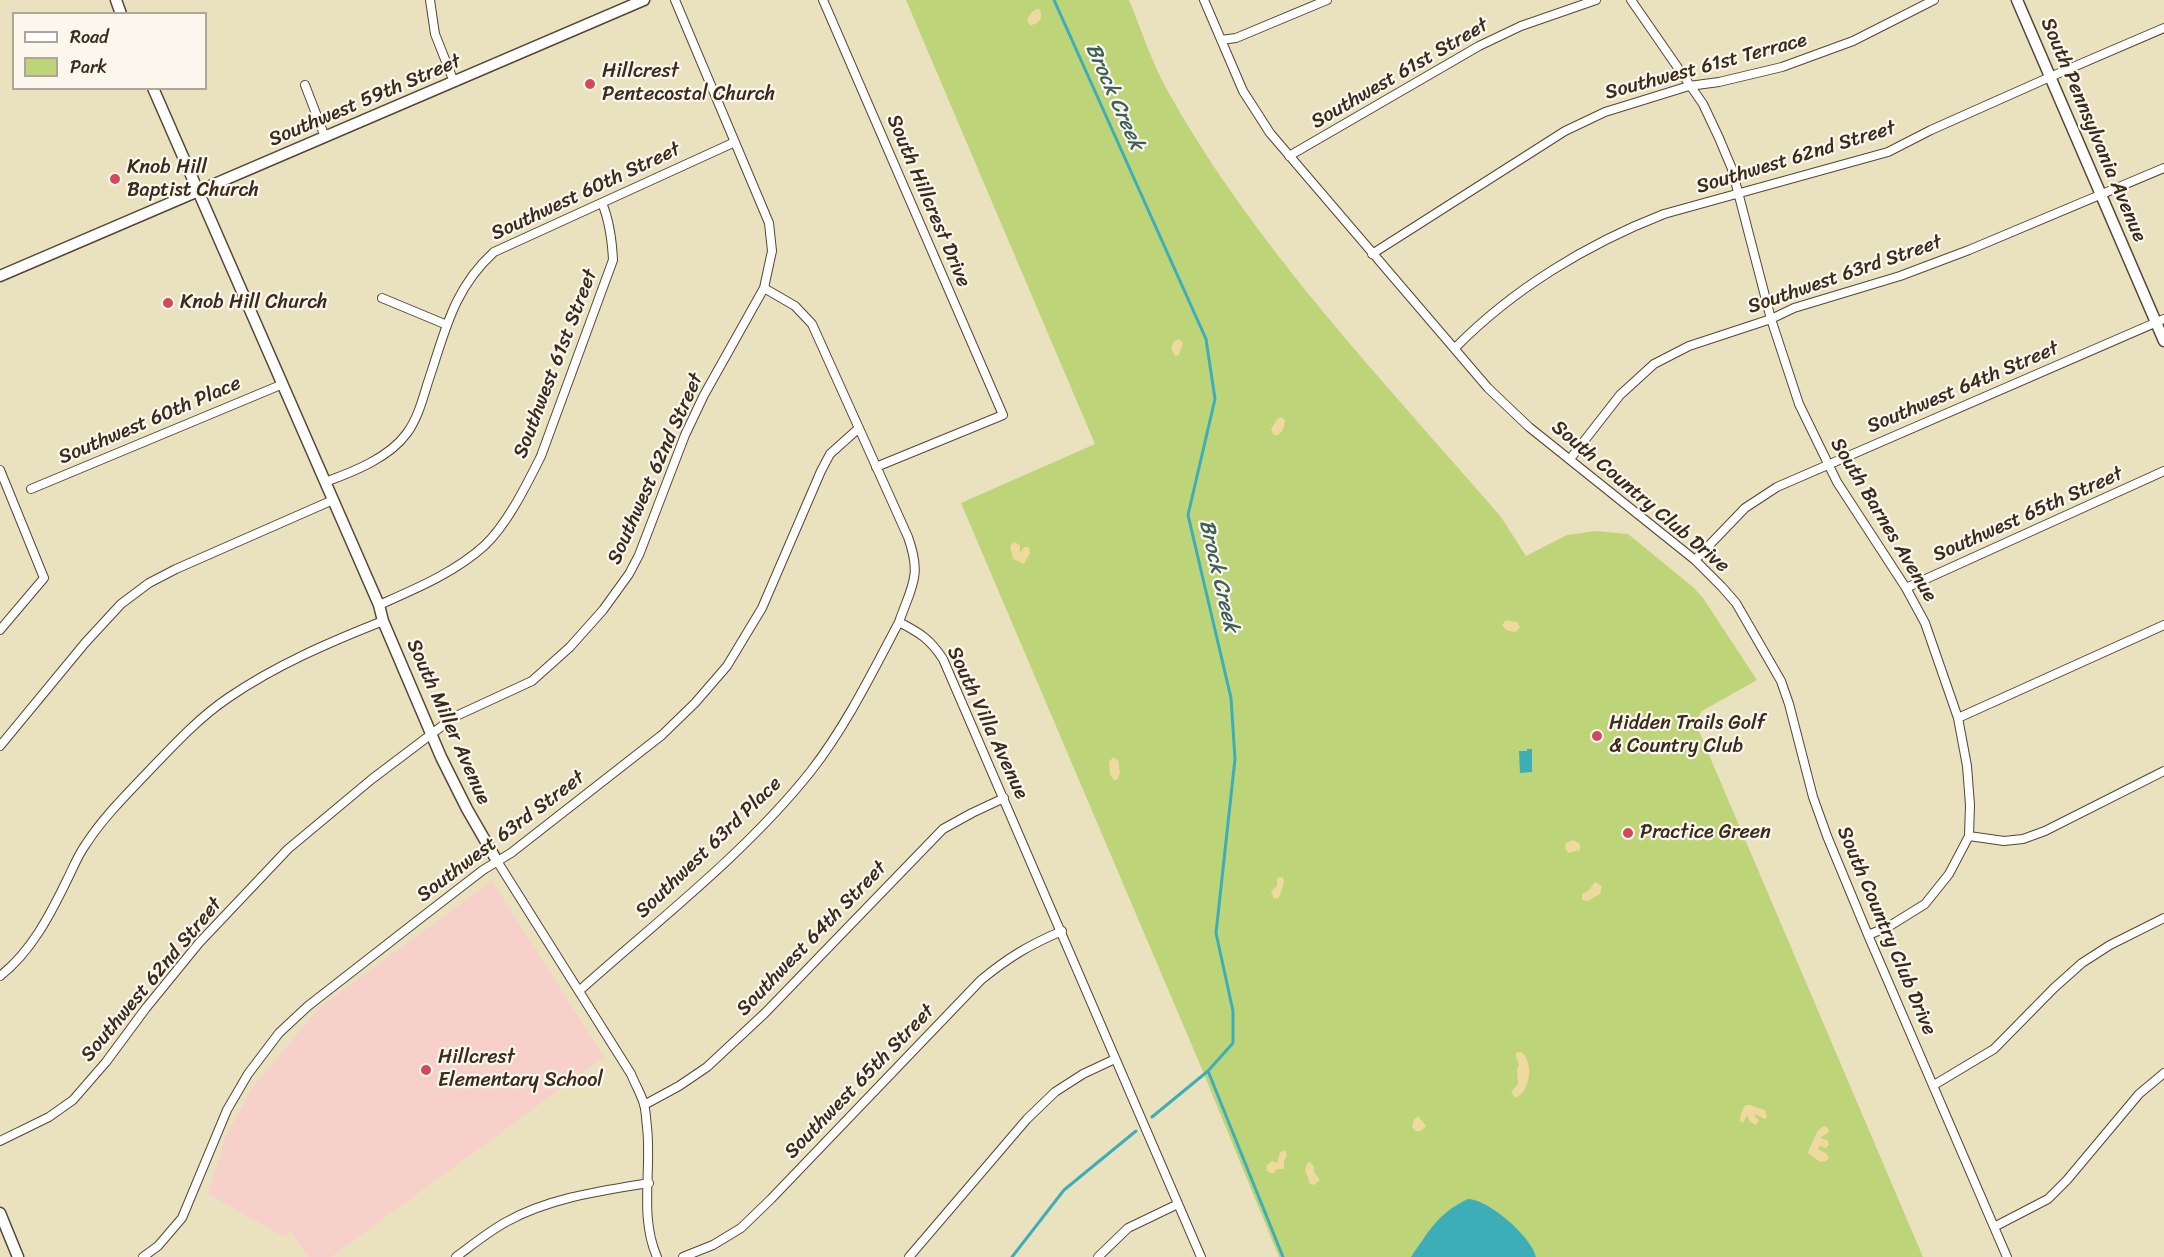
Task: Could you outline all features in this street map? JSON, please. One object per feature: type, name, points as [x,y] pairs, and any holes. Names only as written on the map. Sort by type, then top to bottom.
[{"type":"main road","name":"Southwest 59th Street","points":[[0,276],[644,0]]},
{"type":"main road","name":"South Pennsylvania Avenue","points":[[2017,0],[2100,195],[2160,321],[2164,341]]},
{"type":"main road","name":"South Miller Avenue","points":[[154,90],[379,605],[383,621],[441,757],[466,809],[497,861]]},
{"type":"main road","points":[[0,1214],[18,1257]]},
{"type":"street","points":[[430,0],[435,34],[454,82]]},
{"type":"street","points":[[675,0],[769,223],[770,266],[764,288],[795,306],[812,324],[915,558],[915,578],[899,622]]},
{"type":"street","name":"South Hillcrest Drive","points":[[823,0],[1003,415],[876,467]]},
{"type":"street","name":"South Country Club Drive","points":[[1204,0],[1243,91],[1288,156],[1488,388],[1529,427],[1695,560],[1736,603],[1781,681],[1813,797],[1868,935],[2007,1257]]},
{"type":"street","points":[[1221,40],[1236,38],[1327,0]]},
{"type":"street","name":"Southwest 61st Street","points":[[1288,156],[1479,46],[1521,26],[1596,0]]},
{"type":"street","name":"South Barnes Avenue","points":[[1631,0],[1702,104],[1719,138],[1732,169],[1772,319],[1799,404],[1837,482],[1906,588],[1925,623],[1958,718],[1967,766],[1970,805],[1969,836],[1949,874],[1925,904],[1888,927],[1868,935]]},
{"type":"street","name":"Southwest 61st Terrace","points":[[1372,254],[1565,131],[1605,112],[1689,86],[1719,82],[1782,67],[1853,41],[1934,0]]},
{"type":"street","name":"Southwest 62nd Street","points":[[1455,348],[1477,325],[1574,256],[1630,227],[1664,214],[1888,152],[1932,130],[2164,28]]},
{"type":"street","points":[[305,85],[325,137]]},
{"type":"street","name":"Southwest 60th Street","points":[[326,482],[365,467],[407,433],[420,407],[457,298],[478,266],[494,252],[735,142]]},
{"type":"street","name":"Southwest 63rd Street","points":[[1570,459],[1620,394],[1654,364],[1689,345],[1772,319],[1794,308],[1900,276],[1969,250],[2164,168]]},
{"type":"street","name":"Southwest 61st Street","points":[[379,605],[451,570],[485,545],[530,478],[541,456],[613,260],[608,215],[602,203]]},
{"type":"street","name":"Southwest 62nd Street","points":[[0,1141],[49,1117],[73,1100],[106,1062],[199,943],[288,849],[372,779],[454,717],[532,681],[570,647],[603,610],[629,574],[639,555],[685,435],[704,395],[764,288]]},
{"type":"street","points":[[382,298],[447,325]]},
{"type":"street","name":"Southwest 64th Street","points":[[1695,560],[1745,508],[1778,487],[2160,321]]},
{"type":"street","name":"Southwest 60th Place","points":[[31,489],[283,384]]},
{"type":"street","name":"Southwest 63rd Street","points":[[143,1257],[158,1246],[182,1218],[227,1110],[248,1074],[279,1033],[316,1000],[483,870],[510,853],[662,735],[695,703],[727,666],[762,608],[820,471],[830,454],[859,428]]},
{"type":"street","points":[[0,470],[44,578],[0,630]]},
{"type":"street","name":"Southwest 65th Street","points":[[1906,588],[2164,471]]},
{"type":"street","points":[[0,746],[121,604],[149,583],[333,500]]},
{"type":"street","points":[[0,976],[13,966],[33,941],[55,905],[84,846],[108,814],[199,721],[228,698],[259,679],[343,637],[383,621]]},
{"type":"street","name":"South Villa Avenue","points":[[899,622],[923,634],[944,659],[1201,1257]]},
{"type":"street","name":"Southwest 63rd Place","points":[[579,991],[756,832],[810,772],[833,740],[899,622]]},
{"type":"street","points":[[1958,718],[2164,625]]},
{"type":"street","points":[[1969,836],[2004,841],[2023,839],[2045,831],[2164,771]]},
{"type":"street","name":"Southwest 64th Street","points":[[644,1105],[679,1086],[707,1067],[765,1013],[943,830],[1004,798]]},
{"type":"street","name":"South Miller Avenue","points":[[497,861],[631,1074],[644,1105],[648,1138],[649,1183],[646,1214],[650,1242],[657,1257]]},
{"type":"street","points":[[1934,1085],[1994,1048],[2082,963],[2110,945],[2164,918]]},
{"type":"street","name":"Southwest 65th Street","points":[[683,1257],[713,1245],[741,1228],[981,980],[1028,945],[1062,931]]},
{"type":"street","points":[[909,1257],[1034,1112],[1055,1092],[1116,1059]]},
{"type":"street","points":[[1994,1227],[2048,1199],[2067,1180],[2139,1094],[2164,1073]]},
{"type":"street","points":[[456,1257],[506,1223],[538,1207],[596,1191],[649,1183]]},
{"type":"street","points":[[1098,1257],[1128,1228],[1178,1204]]},
{"type":"shaded area","name":"Hillcrest Elementary School","points":[[492,881],[604,1057],[331,1257],[308,1257],[291,1231],[284,1237],[208,1194],[226,1135],[255,1084],[321,1006]]},
{"type":"green space","name":"Hidden Trails Golf & Country Club","points":[[906,0],[1129,0],[1166,88],[1239,203],[1322,311],[1501,517],[1526,556],[1567,535],[1596,531],[1628,534],[1693,587],[1703,598],[1757,680],[1702,711],[1695,722],[1923,1257],[1279,1257],[1199,1062],[961,503],[1095,444]]},
{"type":"sand","points":[[1039,9],[1040,20],[1030,25],[1027,20],[1029,16],[1033,11]]},
{"type":"sand","points":[[1179,339],[1183,343],[1179,355],[1175,356],[1171,348],[1174,341]]},
{"type":"sand","points":[[1281,417],[1285,420],[1283,428],[1281,433],[1274,435],[1271,429]]},
{"type":"sand","points":[[1014,542],[1020,545],[1020,553],[1024,547],[1029,547],[1030,553],[1024,564],[1013,559],[1010,546]]},
{"type":"sand","points":[[1506,620],[1517,622],[1520,627],[1515,632],[1506,630],[1502,625]]},
{"type":"sand","points":[[1113,757],[1118,760],[1120,772],[1118,779],[1114,780],[1110,775],[1109,762]]},
{"type":"sand","points":[[1573,840],[1580,844],[1580,850],[1568,853],[1565,848],[1566,843]]},
{"type":"sand","points":[[1283,877],[1284,883],[1279,898],[1274,899],[1271,891],[1277,886],[1277,878]]},
{"type":"sand","points":[[1595,882],[1602,886],[1600,894],[1588,901],[1582,900],[1582,894],[1588,891]]},
{"type":"sand","points":[[1521,1052],[1528,1062],[1529,1076],[1525,1090],[1515,1098],[1511,1092],[1518,1084],[1519,1065],[1516,1053]]},
{"type":"sand","points":[[1746,1105],[1765,1110],[1767,1117],[1765,1119],[1755,1114],[1759,1120],[1756,1125],[1750,1122],[1747,1115],[1743,1123],[1740,1117]]},
{"type":"sand","points":[[1418,1116],[1426,1126],[1421,1131],[1415,1131],[1412,1127],[1414,1119]]},
{"type":"sand","points":[[1824,1126],[1829,1132],[1820,1138],[1827,1140],[1829,1144],[1826,1148],[1820,1146],[1818,1149],[1827,1154],[1829,1158],[1820,1162],[1808,1152],[1818,1130]]},
{"type":"sand","points":[[1285,1150],[1287,1155],[1284,1169],[1277,1169],[1274,1173],[1266,1170],[1267,1165],[1272,1161],[1277,1163],[1280,1152]]},
{"type":"sand","points":[[1310,1162],[1320,1180],[1314,1185],[1309,1183],[1305,1171],[1307,1163]]},
{"type":"water","points":[[1527,749],[1532,749],[1532,772],[1520,773],[1519,751],[1527,751]]},
{"type":"water","points":[[1468,1199],[1486,1205],[1508,1220],[1533,1249],[1536,1257],[1411,1257],[1441,1217]]},
{"type":"waterway","name":"Brock Creek","points":[[1054,0],[1206,339],[1215,399],[1188,515],[1231,698],[1235,759],[1216,933],[1233,1011],[1233,1043],[1208,1071],[1152,1117]]},
{"type":"waterway","points":[[1208,1071],[1283,1257]]},
{"type":"waterway","name":"Brock Creek","points":[[1012,1257],[1064,1190],[1136,1131]]},
{"type":"place","name":"Hillcrest Pentecostal Church","points":[[590,84]]},
{"type":"place","name":"Knob Hill Baptist Church","points":[[115,179]]},
{"type":"place","name":"Knob Hill Church","points":[[168,303]]},
{"type":"place","name":"Hidden Trails Golf & Country Club","points":[[1597,736]]},
{"type":"place","name":"Practice Green","points":[[1628,833]]},
{"type":"place","name":"Hillcrest Elementary School","points":[[426,1070]]}]
